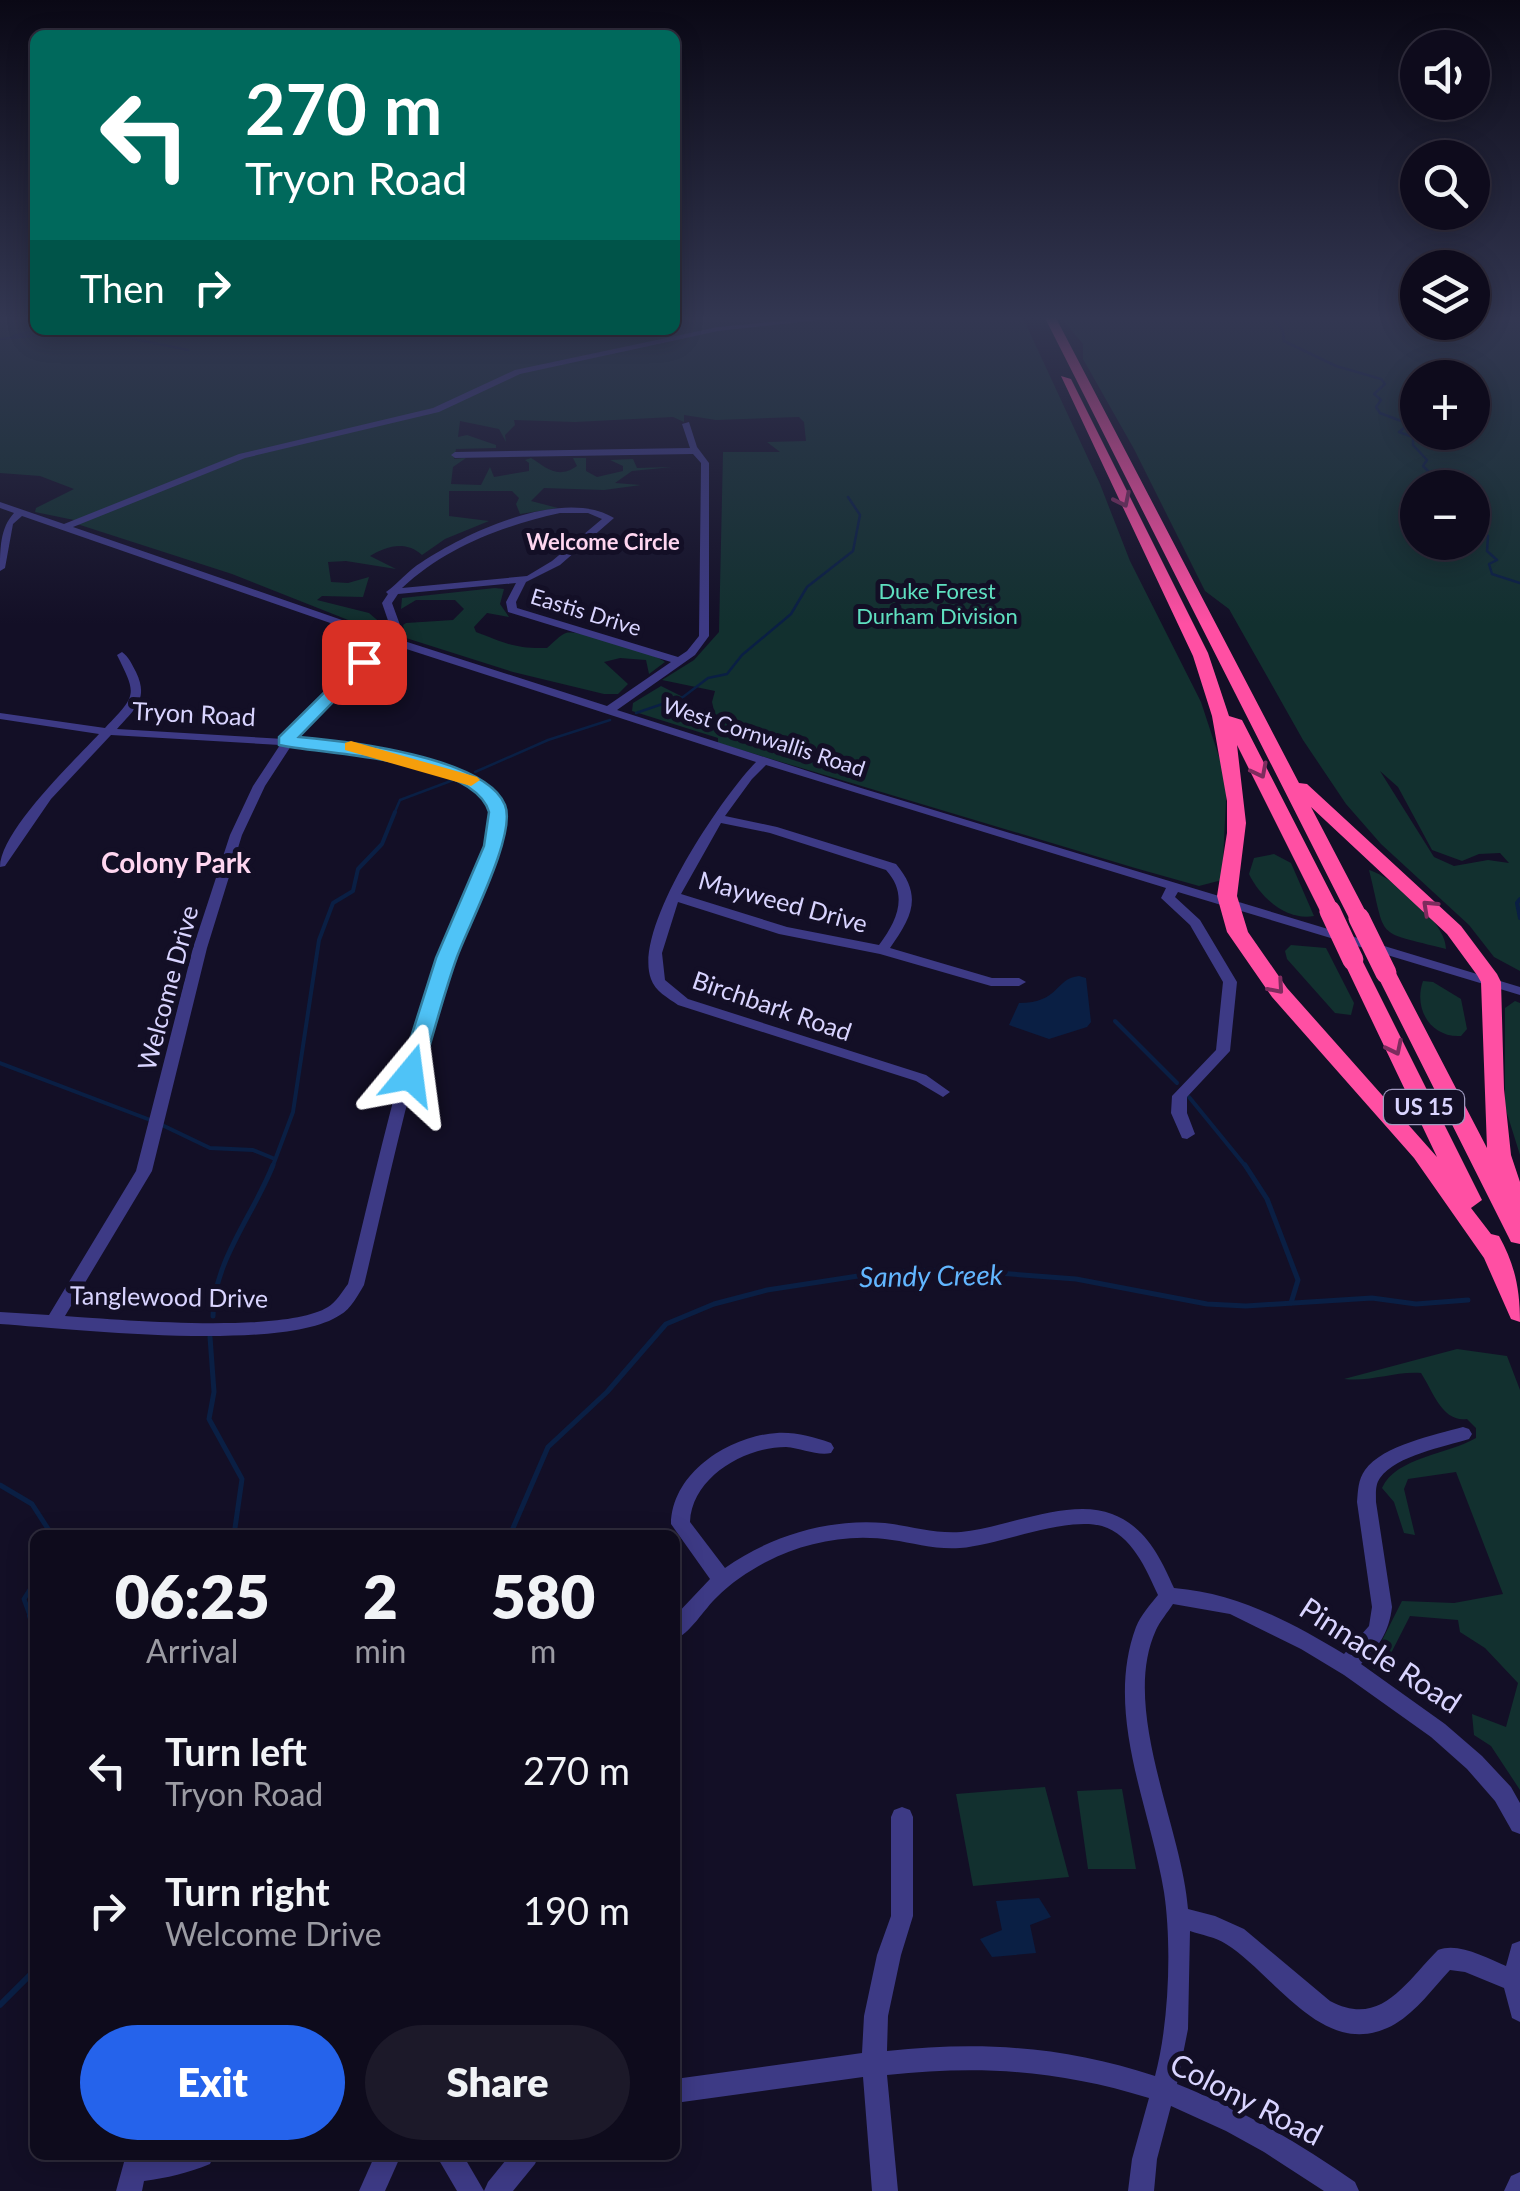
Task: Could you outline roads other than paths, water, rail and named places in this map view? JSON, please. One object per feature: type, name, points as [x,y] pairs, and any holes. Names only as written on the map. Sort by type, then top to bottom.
[{"type":"highway","name":"US 15","points":[[1085,420],[1330,911],[1520,1312]]},
{"type":"highway","name":"US 15","points":[[1102,420],[1520,1236]]},
{"type":"highway","points":[[1200,653],[1235,768],[1236,837],[1227,904],[1239,937],[1256,963],[1391,1113],[1431,1164],[1471,1230],[1496,1255]]},
{"type":"highway","points":[[1281,768],[1332,820],[1454,930],[1491,982],[1499,1155],[1520,1218]]},
{"type":"street","points":[[65,527],[242,456],[393,420]]},
{"type":"street","points":[[609,710],[700,645],[705,632],[704,463],[695,451],[686,424]]},
{"type":"street","points":[[455,455],[695,451]]},
{"type":"street","name":"West Cornwallis Road","points":[[0,505],[390,640],[764,762],[1520,991]]},
{"type":"street","points":[[390,640],[399,636],[387,603],[391,592],[442,554],[492,527],[528,517],[594,511],[607,515],[608,522],[556,563],[522,581],[391,592]]},
{"type":"street","points":[[0,568],[10,527],[27,514]]},
{"type":"street","name":"Eastis Drive","points":[[522,581],[511,602],[512,610],[679,661]]},
{"type":"street","name":"Welcome Drive","points":[[54,1321],[144,1171],[200,948],[230,854],[259,786],[303,719],[390,640]]},
{"type":"street","points":[[0,863],[47,796],[133,705],[136,680],[122,655]]},
{"type":"street","name":"Tryon Road","points":[[0,716],[108,732],[351,747],[450,772],[480,786],[496,803],[493,846],[458,926],[420,1041],[356,1285],[336,1311]]},
{"type":"street","name":"Birchbark Road","points":[[764,762],[744,777],[672,896],[655,968],[657,979],[668,993],[710,1011],[920,1078],[943,1092]]},
{"type":"street","name":"Mayweed Drive","points":[[720,818],[773,830],[891,868],[901,876],[904,920],[882,950]]},
{"type":"street","points":[[1173,888],[1168,898],[1195,923],[1230,982],[1223,1051],[1180,1096],[1179,1113],[1187,1134]]},
{"type":"street","name":"Mayweed Drive","points":[[672,896],[784,931],[882,950],[991,982],[1019,982]]},
{"type":"street","name":"Tanglewood Drive","points":[[0,1318],[241,1326],[296,1322],[336,1311]]},
{"type":"street","points":[[1346,1665],[1374,1636],[1382,1612],[1376,1552],[1364,1495],[1366,1484],[1380,1468],[1397,1458],[1463,1434]]},
{"type":"street","points":[[721,1578],[681,1524],[680,1515],[690,1491],[714,1463],[734,1450],[786,1439],[826,1448]]},
{"type":"street","points":[[680,1625],[721,1578],[790,1544],[844,1531],[883,1531],[959,1540],[1084,1516],[1115,1524],[1145,1544],[1168,1596],[1157,1607],[1147,1628],[1135,1682],[1135,1710],[1178,1918],[1174,2044],[1142,2191]]},
{"type":"street","name":"Pinnacle Road","points":[[1168,1596],[1234,1607],[1346,1665],[1472,1757],[1510,1802],[1520,1824]]},
{"type":"street","points":[[886,2191],[874,2066],[876,2016],[902,1916],[902,1817]]},
{"type":"street","points":[[1178,1918],[1217,1928],[1241,1940],[1321,2012],[1350,2024],[1365,2024],[1388,2015],[1446,1958],[1465,1960],[1515,1980]]},
{"type":"street","points":[[1520,1952],[1515,1980],[1520,2010]]},
{"type":"street","name":"Colony Road","points":[[680,2090],[954,2058],[1026,2060],[1125,2078],[1162,2090],[1262,2140],[1346,2191]]},
{"type":"street","points":[[134,2172],[187,2160]]},
{"type":"street","points":[[372,2191],[386,2160]]},
{"type":"street","points":[[452,2160],[471,2191]]},
{"type":"street","points":[[497,2191],[522,2160]]},
{"type":"water","points":[[1086,978],[1091,1022],[1087,1027],[1049,1039],[1009,1025],[1019,1003],[1042,999],[1065,981]]},
{"type":"water","points":[[1039,1898],[1051,1917],[1030,1925],[1036,1953],[992,1957],[980,1939],[1002,1930],[996,1901]]},
{"type":"waterway","name":"Sandy Creek","points":[[1399,420],[1409,424],[1399,432],[1413,437],[1413,445],[1427,460],[1423,466],[1427,470]]},
{"type":"waterway","points":[[636,713],[683,697],[708,678],[727,674],[742,655],[791,614],[807,587],[853,551],[860,515],[848,497]]},
{"type":"waterway","name":"Sandy Creek","points":[[1490,554],[1497,560],[1489,564],[1492,574],[1520,583]]},
{"type":"waterway","points":[[475,772],[548,740],[610,720]]},
{"type":"waterway","points":[[394,814],[400,800],[456,779]]},
{"type":"waterway","points":[[272,1168],[293,1112],[319,940],[333,903],[353,891],[358,869],[382,844],[395,812]]},
{"type":"waterway","name":"Sandy Creek","points":[[1520,899],[1520,918]]},
{"type":"waterway","points":[[1115,1021],[1177,1083]]},
{"type":"waterway","points":[[0,1063],[153,1121]]},
{"type":"waterway","points":[[1189,1097],[1247,1168]]},
{"type":"waterway","points":[[162,1125],[210,1148],[253,1150],[275,1159]]},
{"type":"waterway","points":[[213,1316],[227,1257],[273,1165]]},
{"type":"waterway","points":[[1247,1168],[1267,1199],[1298,1280],[1291,1303]]},
{"type":"waterway","name":"Sandy Creek","points":[[512,1530],[548,1447],[607,1392],[666,1324],[714,1304],[767,1290],[884,1272],[959,1270],[1076,1279],[1207,1304],[1246,1306],[1372,1298],[1416,1304],[1468,1300]]},
{"type":"waterway","points":[[210,1337],[214,1392],[209,1419],[242,1479],[235,1530]]},
{"type":"waterway","points":[[0,1485],[32,1504],[49,1530]]},
{"type":"waterway","points":[[30,1590],[24,1599],[30,1615]]},
{"type":"waterway","name":"Sandy Creek","points":[[0,2005],[30,1975]]},
{"type":"district","name":"Welcome Circle","points":[[603,542]]},
{"type":"district","name":"Colony Park","points":[[176,863]]},
{"type":"park label","name":"Duke Forest Durham Division","points":[[937,604]]}]
